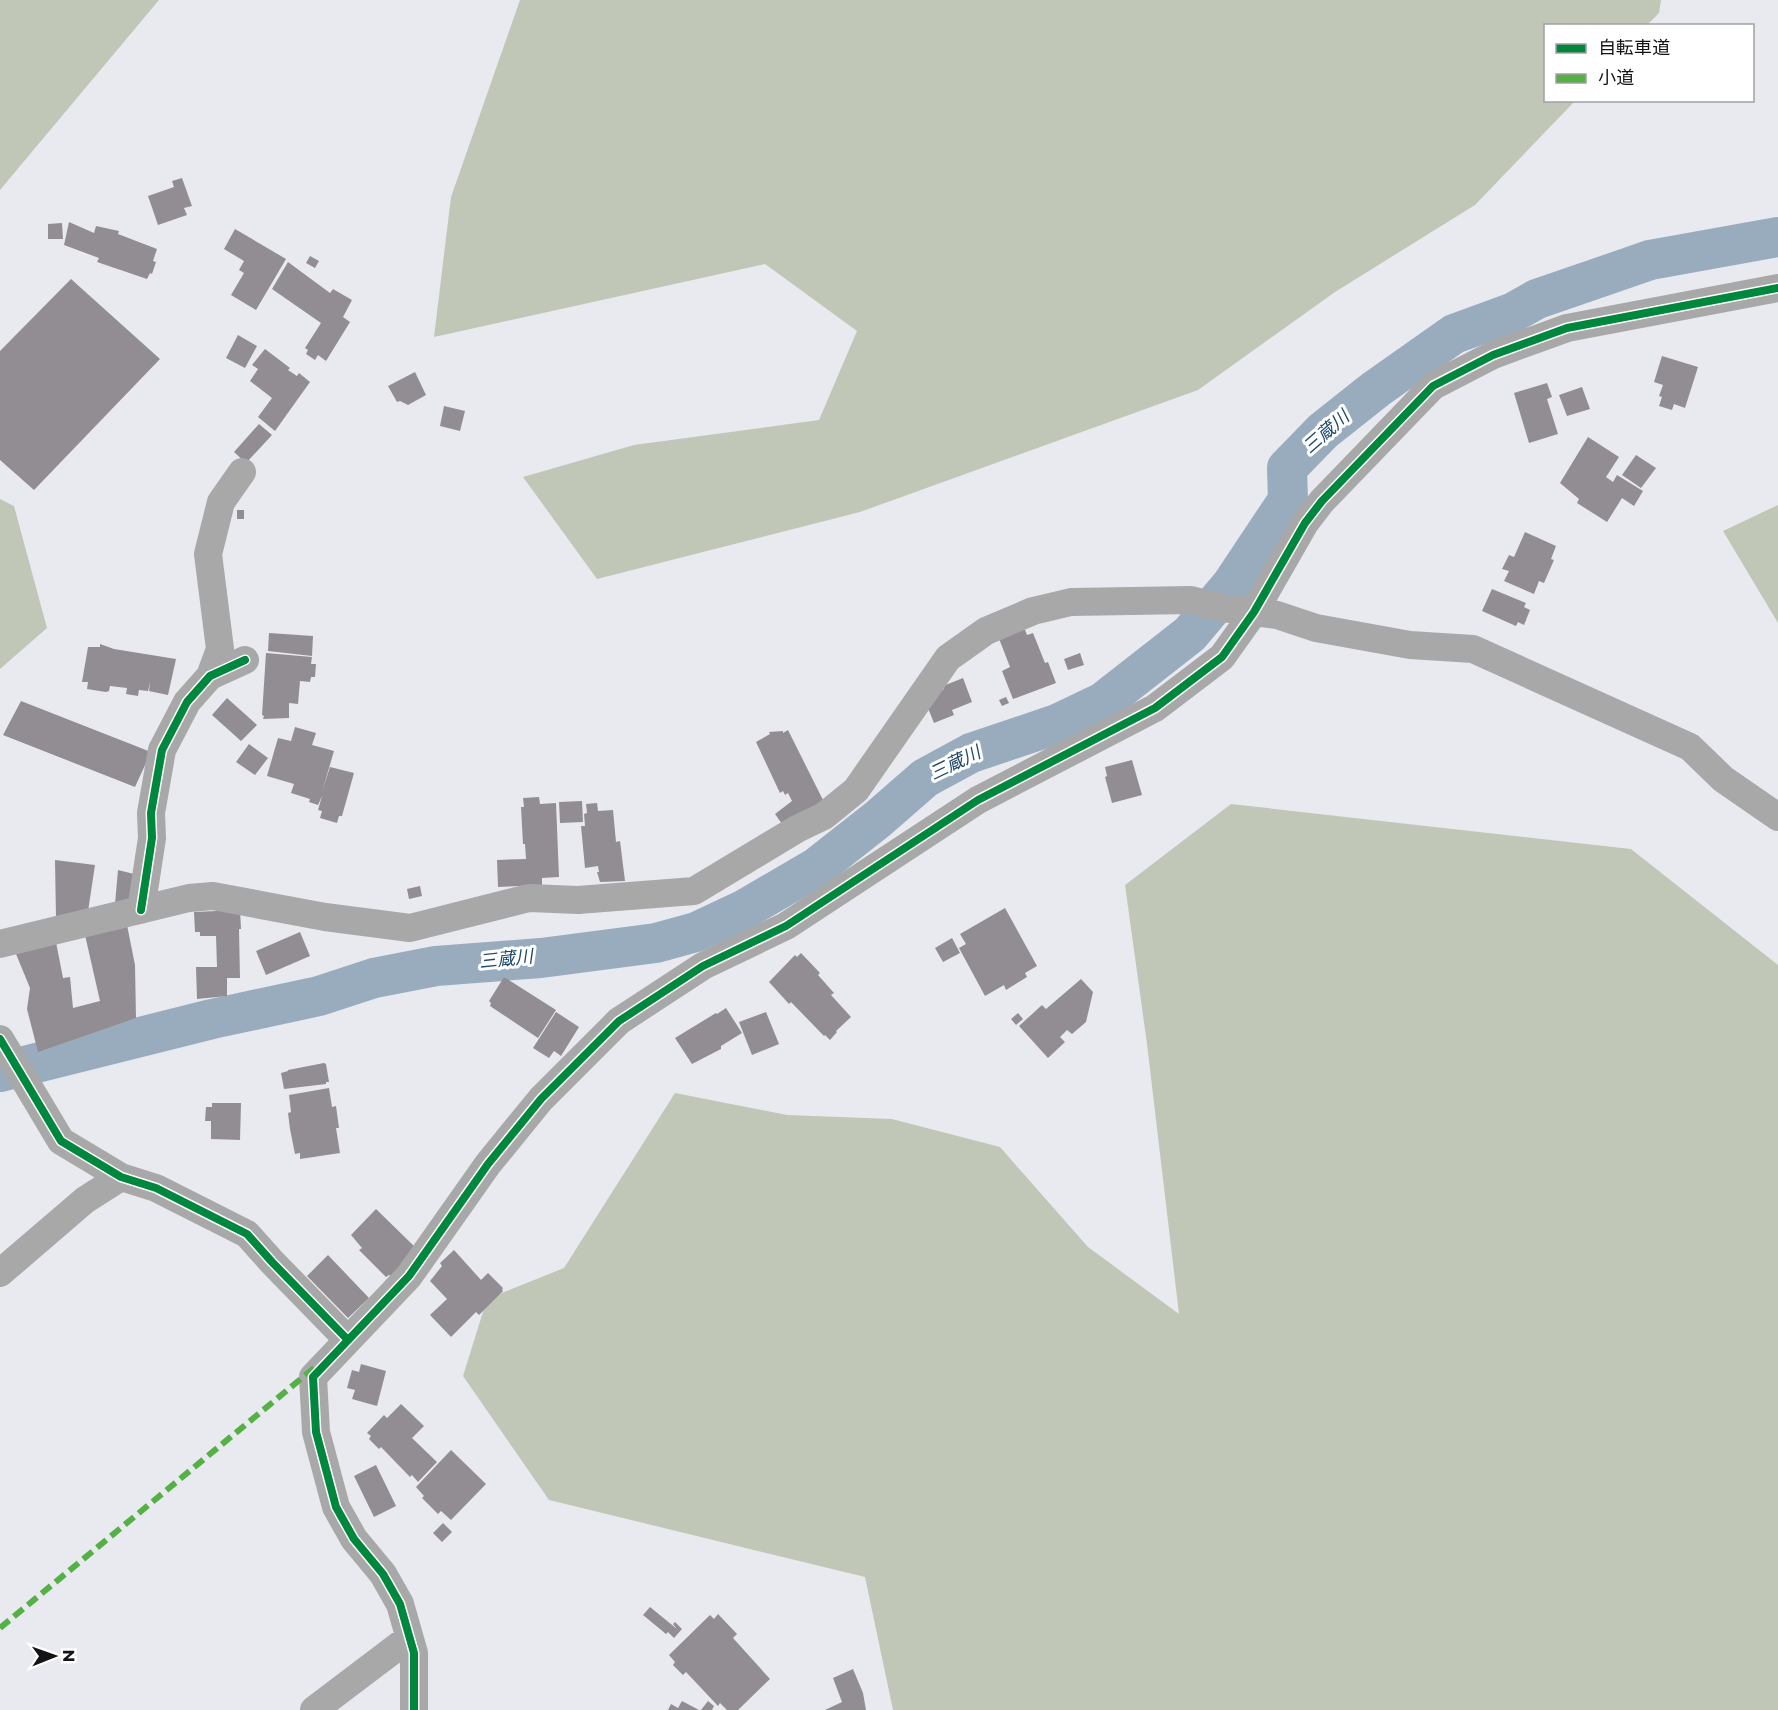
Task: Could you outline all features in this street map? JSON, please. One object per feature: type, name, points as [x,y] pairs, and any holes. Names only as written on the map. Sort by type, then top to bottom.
[{"type":"street","points":[[414,1710],[414,1653],[400,1604],[382,1574],[354,1539],[336,1507],[316,1432],[313,1377],[409,1276],[489,1164],[541,1099],[619,1021],[703,966],[786,926],[978,800],[1155,708],[1222,657],[1254,612],[1305,523],[1322,501],[1433,386],[1493,355],[1567,328],[1778,288]]},
{"type":"street","points":[[141,910],[153,838],[151,813],[162,750],[187,702],[210,676],[220,649],[208,554],[221,502],[242,472]]},
{"type":"street","points":[[0,944],[189,897],[213,896],[326,917],[410,928],[529,898],[578,900],[694,891],[797,829],[824,816],[856,790],[948,658],[986,631],[1033,611],[1071,602],[1191,600],[1223,608],[1277,615],[1316,628],[1410,645],[1473,649],[1690,747],[1723,779],[1778,817]]},
{"type":"street","points":[[210,676],[245,660]]},
{"type":"street","points":[[1,1043],[61,1141],[121,1177],[156,1188],[248,1234],[348,1340]]},
{"type":"street","points":[[0,1273],[85,1200],[121,1177]]},
{"type":"street","points":[[314,1710],[409,1638]]},
{"type":"green space","points":[[0,0],[159,0],[0,190]]},
{"type":"green space","points":[[520,0],[1661,0],[1659,13],[1648,24],[1544,24],[1544,102],[1574,102],[1475,205],[1335,292],[1198,390],[860,512],[597,579],[523,477],[634,445],[819,420],[857,331],[765,264],[434,337],[451,197]]},
{"type":"green space","points":[[0,499],[14,506],[47,628],[0,669]]},
{"type":"green space","points":[[1778,505],[1778,623],[1723,531]]},
{"type":"green space","points":[[1231,804],[1631,849],[1778,965],[1778,1710],[893,1710],[865,1577],[549,1500],[463,1376],[487,1299],[564,1268],[675,1093],[787,1115],[892,1119],[1000,1147],[1088,1247],[1179,1314],[1147,1044],[1125,885]]},
{"type":"building","points":[[182,178],[192,206],[184,208],[187,215],[158,225],[148,196],[174,187],[172,181]]},
{"type":"building","points":[[69,222],[94,233],[96,226],[119,231],[118,234],[157,249],[152,274],[150,273],[147,279],[97,262],[99,258],[64,245]]},
{"type":"building","points":[[62,223],[63,239],[48,239],[48,224]]},
{"type":"building","points":[[235,229],[286,259],[256,310],[231,295],[244,273],[239,270],[244,261],[224,249]]},
{"type":"building","points":[[310,256],[319,261],[315,268],[306,263]]},
{"type":"building","points":[[288,262],[330,293],[333,289],[352,300],[343,317],[350,322],[326,361],[318,355],[315,360],[306,354],[308,350],[305,348],[321,323],[272,289]]},
{"type":"building","points":[[71,279],[160,359],[34,490],[0,460],[0,351]]},
{"type":"building","points":[[238,335],[257,346],[245,368],[226,358]]},
{"type":"building","points":[[265,349],[290,368],[288,370],[297,376],[299,373],[310,382],[275,431],[258,417],[272,398],[250,381],[258,369],[252,365]]},
{"type":"building","points":[[1662,356],[1698,367],[1685,408],[1674,404],[1672,410],[1659,406],[1662,397],[1659,396],[1663,385],[1654,382]]},
{"type":"building","points":[[415,372],[426,395],[408,405],[397,402],[388,386]]},
{"type":"building","points":[[1547,383],[1552,397],[1547,399],[1558,434],[1529,443],[1514,393]]},
{"type":"building","points":[[1582,387],[1590,409],[1567,416],[1559,395]]},
{"type":"building","points":[[444,406],[465,411],[460,431],[440,426]]},
{"type":"building","points":[[259,424],[272,435],[246,463],[234,452]]},
{"type":"building","points":[[1588,437],[1619,457],[1606,477],[1613,482],[1617,475],[1643,491],[1634,506],[1622,498],[1607,522],[1577,503],[1579,499],[1560,483]]},
{"type":"building","points":[[1636,455],[1656,468],[1641,488],[1622,475]]},
{"type":"building","points":[[237,510],[244,510],[244,519],[237,519]]},
{"type":"building","points":[[1525,532],[1556,546],[1551,559],[1554,560],[1544,583],[1539,581],[1534,594],[1504,581],[1509,571],[1502,569],[1509,555],[1514,557]]},
{"type":"building","points":[[1492,589],[1526,603],[1524,607],[1530,610],[1524,625],[1518,622],[1516,626],[1482,611]]},
{"type":"building","points":[[1024,627],[1027,635],[1033,633],[1056,683],[1013,699],[1002,671],[1010,667],[998,636]]},
{"type":"building","points":[[269,633],[313,636],[312,656],[268,651]]},
{"type":"building","points":[[100,644],[114,649],[176,659],[168,695],[149,691],[150,682],[148,691],[139,690],[138,696],[126,694],[127,688],[110,686],[109,691],[106,692],[87,689],[88,682],[82,682],[88,647],[100,647]]},
{"type":"building","points":[[266,653],[312,657],[311,664],[316,664],[315,677],[311,677],[310,682],[300,681],[298,704],[289,703],[289,718],[263,719]]},
{"type":"building","points":[[1080,653],[1084,665],[1068,670],[1064,659]]},
{"type":"building","points":[[963,678],[972,702],[952,710],[954,715],[934,723],[928,708],[935,695],[944,689],[943,686]]},
{"type":"building","points":[[1006,697],[1009,703],[1002,706],[999,700]]},
{"type":"building","points":[[227,698],[257,725],[241,741],[212,715]]},
{"type":"building","points":[[21,701],[151,752],[135,787],[3,735]]},
{"type":"building","points":[[295,727],[316,733],[312,745],[334,751],[322,792],[330,767],[354,773],[342,816],[339,816],[337,823],[320,818],[322,811],[318,810],[322,796],[318,805],[309,802],[310,799],[291,793],[294,784],[267,776],[278,738],[291,741]]},
{"type":"building","points":[[788,730],[825,804],[787,831],[775,814],[792,801],[788,793],[785,795],[783,791],[780,793],[756,742],[770,734],[769,732],[783,731],[783,733]]},
{"type":"building","points":[[249,744],[268,758],[255,775],[236,762]]},
{"type":"building","points":[[1132,760],[1142,795],[1112,803],[1105,777],[1107,776],[1105,767]]},
{"type":"building","points":[[539,797],[540,804],[556,803],[559,877],[542,878],[542,885],[498,887],[497,860],[526,859],[521,807],[524,807],[523,798]]},
{"type":"building","points":[[582,801],[583,822],[560,823],[559,802]]},
{"type":"building","points":[[597,803],[598,811],[613,810],[616,842],[620,841],[625,881],[600,882],[598,866],[585,868],[581,826],[585,826],[586,804]]},
{"type":"building","points":[[55,860],[95,865],[87,918],[56,918]]},
{"type":"building","points":[[118,870],[138,875],[127,904],[115,904]]},
{"type":"building","points":[[420,886],[422,896],[409,899],[407,889]]},
{"type":"building","points":[[1005,908],[1037,966],[1025,973],[1027,977],[1006,990],[1004,985],[985,996],[959,948],[966,944],[960,934]]},
{"type":"building","points":[[240,910],[240,978],[227,978],[227,996],[197,999],[196,967],[217,967],[216,936],[200,936],[200,932],[195,932],[194,912]]},
{"type":"building","points":[[127,925],[135,965],[136,1018],[38,1052],[27,1009],[30,988],[16,954],[56,942],[63,978],[70,977],[73,1008],[100,1001],[85,935]]},
{"type":"building","points":[[300,932],[310,956],[266,975],[256,951]]},
{"type":"building","points":[[952,938],[960,953],[943,962],[935,948]]},
{"type":"building","points":[[801,953],[820,973],[818,975],[834,993],[831,995],[851,1017],[830,1040],[791,1002],[789,1004],[769,982],[795,955],[797,957]]},
{"type":"building","points":[[504,977],[556,1010],[538,1038],[490,1006],[489,1001]]},
{"type":"building","points":[[1081,979],[1093,992],[1086,1022],[1072,1034],[1067,1030],[1060,1037],[1065,1042],[1048,1058],[1019,1026],[1042,1005],[1046,1009]]},
{"type":"building","points":[[726,1008],[742,1033],[721,1046],[721,1049],[692,1064],[675,1038]]},
{"type":"building","points":[[556,1012],[579,1027],[561,1056],[554,1051],[549,1058],[533,1048]]},
{"type":"building","points":[[766,1012],[779,1044],[752,1055],[739,1022]]},
{"type":"building","points":[[1018,1013],[1023,1019],[1016,1025],[1011,1019]]},
{"type":"building","points":[[324,1063],[329,1082],[326,1084],[284,1089],[281,1073]]},
{"type":"building","points":[[329,1088],[332,1107],[336,1106],[339,1128],[336,1128],[340,1153],[300,1159],[300,1153],[295,1154],[290,1129],[289,1095]]},
{"type":"building","points":[[212,1103],[241,1103],[240,1140],[211,1139],[211,1121],[205,1121],[206,1107],[212,1107]]},
{"type":"building","points":[[376,1209],[417,1249],[391,1276],[386,1277],[359,1250],[362,1248],[351,1235]]},
{"type":"building","points":[[454,1250],[481,1280],[488,1273],[503,1288],[503,1291],[479,1315],[476,1312],[451,1337],[430,1315],[447,1299],[430,1281],[442,1266],[440,1263]]},
{"type":"building","points":[[328,1255],[369,1298],[348,1318],[307,1276]]},
{"type":"building","points":[[361,1364],[386,1371],[377,1406],[352,1399],[355,1390],[347,1388],[352,1370],[359,1372]]},
{"type":"building","points":[[401,1404],[424,1426],[412,1438],[437,1462],[418,1482],[412,1475],[410,1477],[381,1447],[379,1449],[369,1439],[371,1436],[367,1433],[384,1415],[387,1418]]},
{"type":"building","points":[[451,1450],[486,1484],[451,1520],[441,1511],[438,1514],[422,1498],[424,1496],[416,1487]]},
{"type":"building","points":[[376,1465],[396,1506],[374,1517],[354,1476]]},
{"type":"building","points":[[443,1523],[452,1532],[442,1542],[433,1533]]},
{"type":"building","points":[[650,1607],[677,1629],[673,1624],[675,1622],[682,1629],[674,1638],[643,1615]]},
{"type":"building","points":[[718,1614],[737,1634],[733,1638],[770,1679],[738,1710],[727,1710],[720,1703],[718,1706],[686,1672],[683,1675],[673,1665],[675,1662],[669,1655],[710,1615],[714,1619]]},
{"type":"building","points":[[853,1669],[863,1693],[866,1710],[825,1710],[842,1702],[833,1678]]},
{"type":"building","points":[[682,1701],[699,1710],[668,1710],[671,1704],[678,1708]]},
{"type":"building","points":[[708,1701],[714,1706],[712,1710],[701,1710]]},
{"type":"waterway","name":"三蔵川","points":[[0,1072],[212,1019],[319,996],[374,978],[436,966],[541,958],[656,943],[696,932],[745,909],[817,867],[925,778],[971,753],[1057,724],[1103,702],[1190,634],[1232,584],[1288,500],[1287,468],[1323,431],[1376,389],[1454,334],[1514,312],[1537,299],[1650,260],[1778,237]]},
{"type":"marked path","points":[[0,1628],[314,1368]]},
{"type":"cycle path","points":[[414,1710],[414,1653],[400,1604],[383,1574],[354,1539],[336,1507],[316,1432],[313,1377],[409,1276],[488,1164],[541,1099],[619,1021],[703,966],[786,926],[978,800],[1155,708],[1222,657],[1254,612],[1305,523],[1322,501],[1433,386],[1493,355],[1567,328],[1778,288]]},
{"type":"cycle path","points":[[141,910],[152,838],[151,813],[162,750],[187,702],[210,676],[245,660]]},
{"type":"cycle path","points":[[0,1039],[61,1141],[121,1177],[156,1188],[247,1234],[348,1340]]}]
